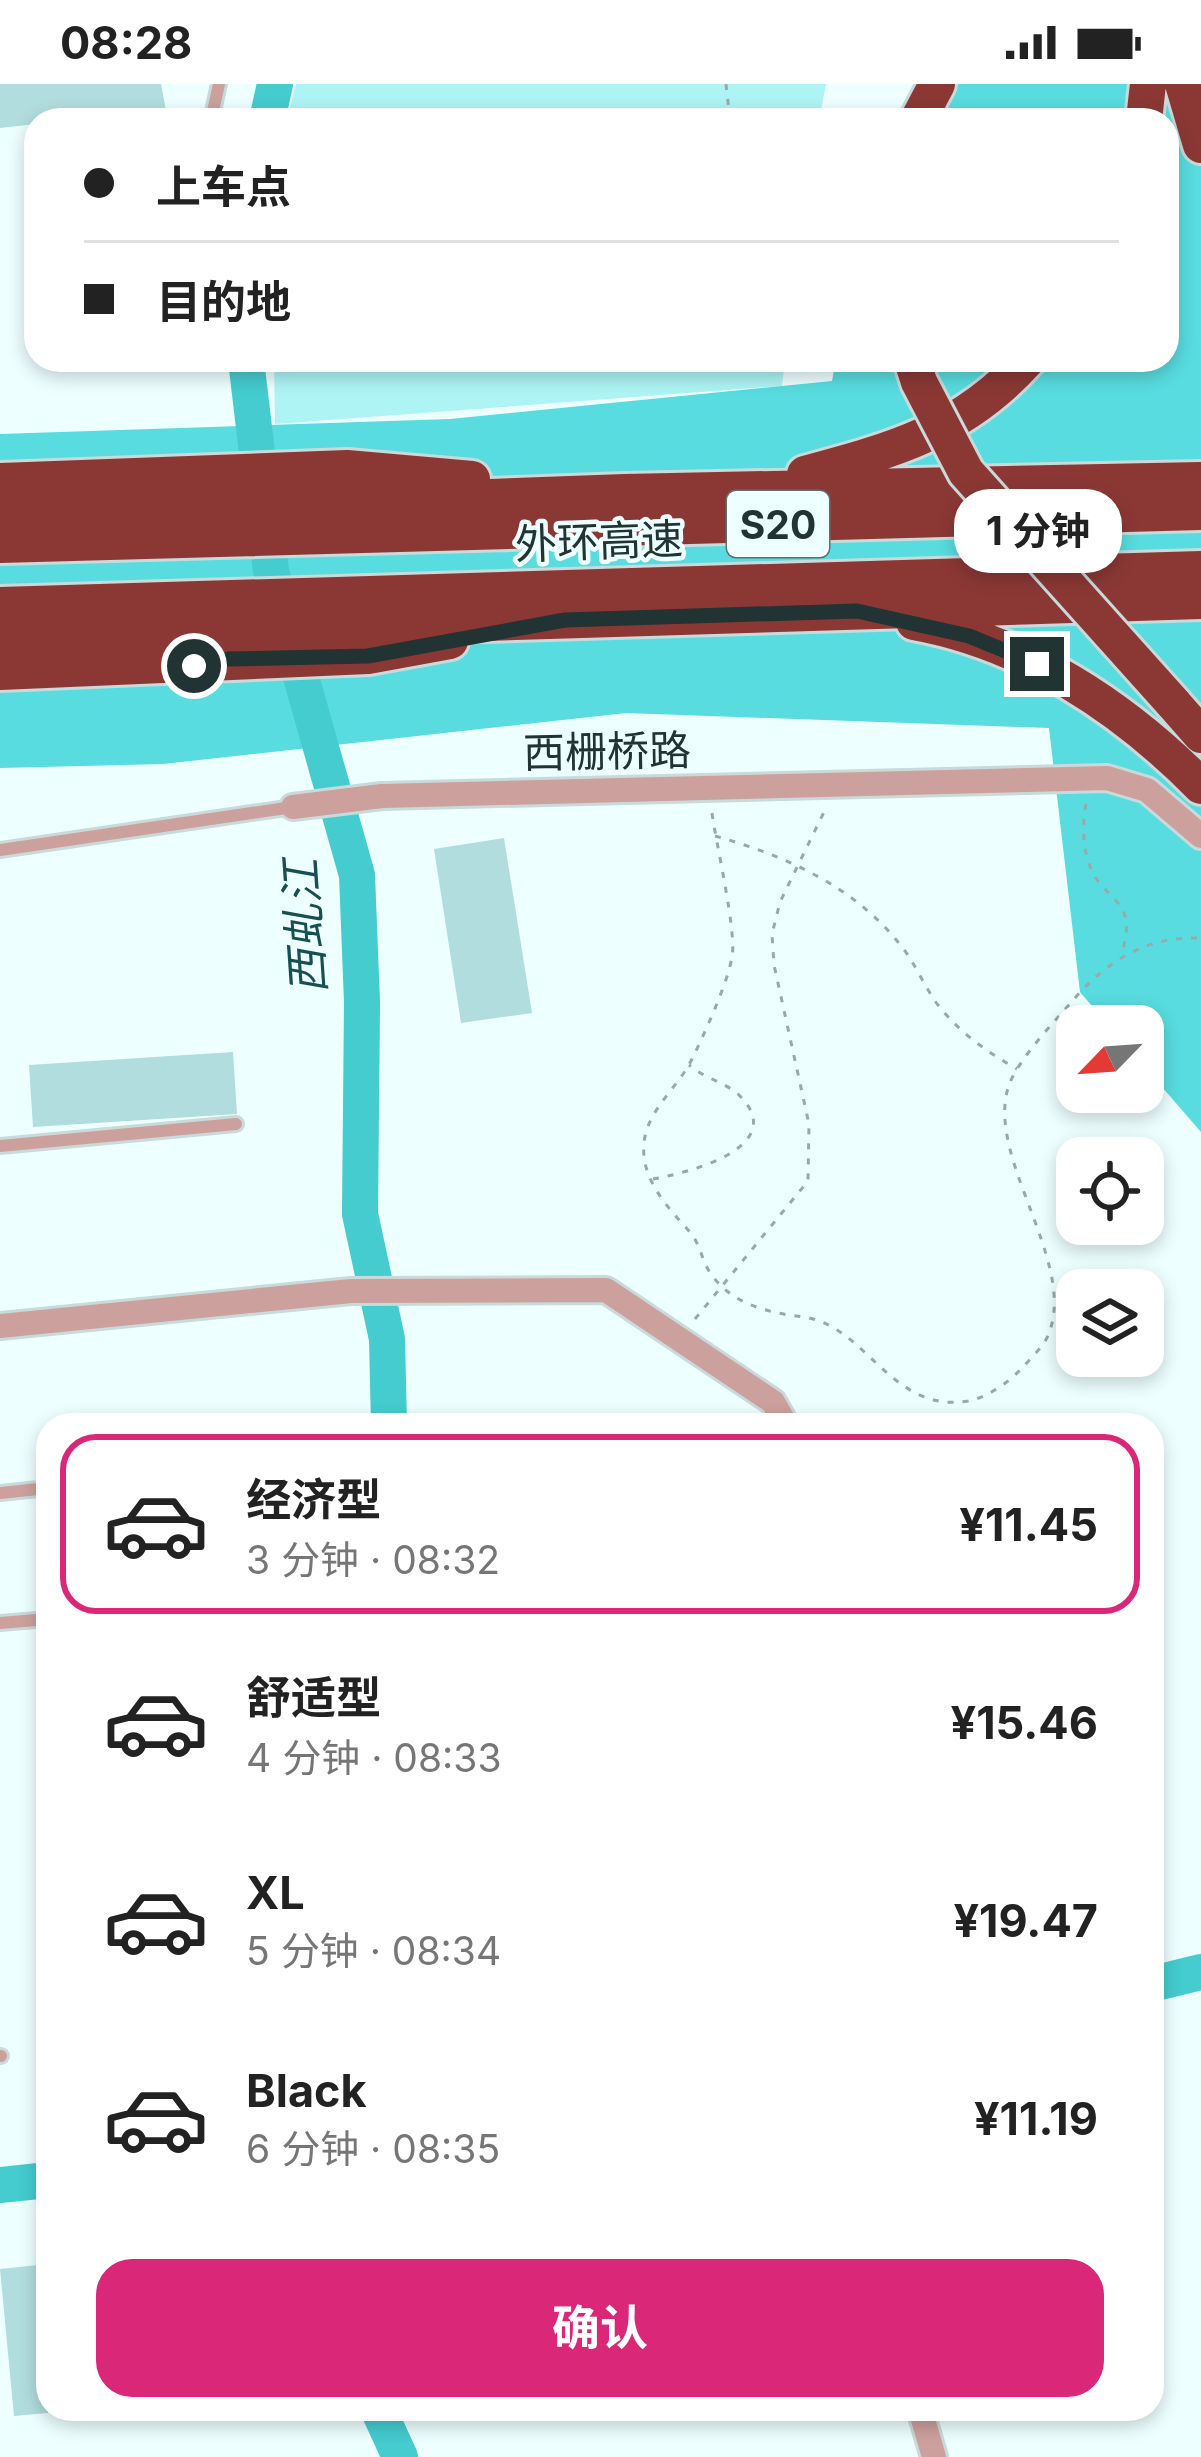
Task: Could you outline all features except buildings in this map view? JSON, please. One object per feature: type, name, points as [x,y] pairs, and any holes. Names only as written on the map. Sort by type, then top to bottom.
[{"type":"highway","points":[[1183,84],[1201,145]]},
{"type":"highway","points":[[916,372],[967,472],[1201,734]]},
{"type":"highway","points":[[747,489],[919,440],[971,412],[1014,372]]},
{"type":"highway","points":[[0,481],[211,472],[351,502]]},
{"type":"highway","points":[[0,515],[625,492],[1201,480]]},
{"type":"highway","name":"外环高速","points":[[0,545],[351,502],[1201,512]]},
{"type":"highway","name":"外环高速","points":[[0,605],[365,625],[1201,569]]},
{"type":"highway","points":[[0,638],[1201,601]]},
{"type":"highway","points":[[857,611],[969,636],[1037,664],[1112,709],[1192,778]]},
{"type":"highway","points":[[0,672],[194,666],[365,625]]},
{"type":"street","name":"西栅桥路","points":[[293,807],[382,796],[1106,778],[1147,790],[1201,836]]},
{"type":"street","points":[[0,1326],[351,1291],[606,1290],[773,1402],[779,1413]]},
{"type":"street","points":[[924,2421],[934,2457]]},
{"type":"lane","name":"西栅桥路","points":[[0,850],[293,807]]},
{"type":"lane","points":[[0,1146],[236,1124]]},
{"type":"lane","points":[[0,1493],[36,1489]]},
{"type":"lane","points":[[0,1624],[36,1620]]},
{"type":"path","points":[[1090,778],[1084,842],[1098,883],[1124,913],[1122,956]]},
{"type":"path","points":[[678,1338],[808,1181],[809,1124],[774,965],[772,934],[780,902],[837,784]]},
{"type":"path","points":[[709,788],[733,955],[689,1065],[674,1081],[645,1134],[646,1165],[667,1206],[693,1235],[708,1270],[723,1285],[752,1307],[815,1319],[841,1330],[886,1375],[926,1396],[968,1401],[1012,1379],[1049,1334],[1054,1305],[1048,1269],[1016,1168],[1005,1111],[1009,1084],[1093,978],[1122,956],[1160,940],[1201,938]]},
{"type":"path","points":[[715,836],[824,878],[899,942],[939,1006],[960,1029],[1018,1070]]},
{"type":"path","points":[[652,1179],[729,1157],[746,1142],[751,1130],[746,1104],[735,1091],[706,1080],[689,1065]]},
{"type":"shaded area","points":[[296,84],[826,84],[821,108],[290,108]]},
{"type":"shaded area","points":[[919,84],[1201,84],[1201,1132],[1164,1089],[1164,1005],[1091,1005],[1080,992],[1049,728],[626,713],[163,764],[0,768],[0,434],[450,419],[832,381],[834,372],[1179,372],[1179,108],[910,108]]},
{"type":"shaded area","points":[[274,372],[784,372],[782,386],[275,424]]},
{"type":"waterway","name":"西虬江","points":[[270,108],[275,84]]},
{"type":"waterway","name":"西虬江","points":[[247,372],[271,571],[357,875],[362,1002],[360,1214],[387,1339],[389,1413]]},
{"type":"waterway","points":[[1164,1981],[1201,1972]]},
{"type":"waterway","points":[[0,2185],[36,2181]]},
{"type":"waterway","name":"西虬江","points":[[384,2421],[400,2457]]},
{"type":"route","points":[[194,666],[228,659],[368,656],[565,620],[857,611],[969,636],[1037,664]]}]
